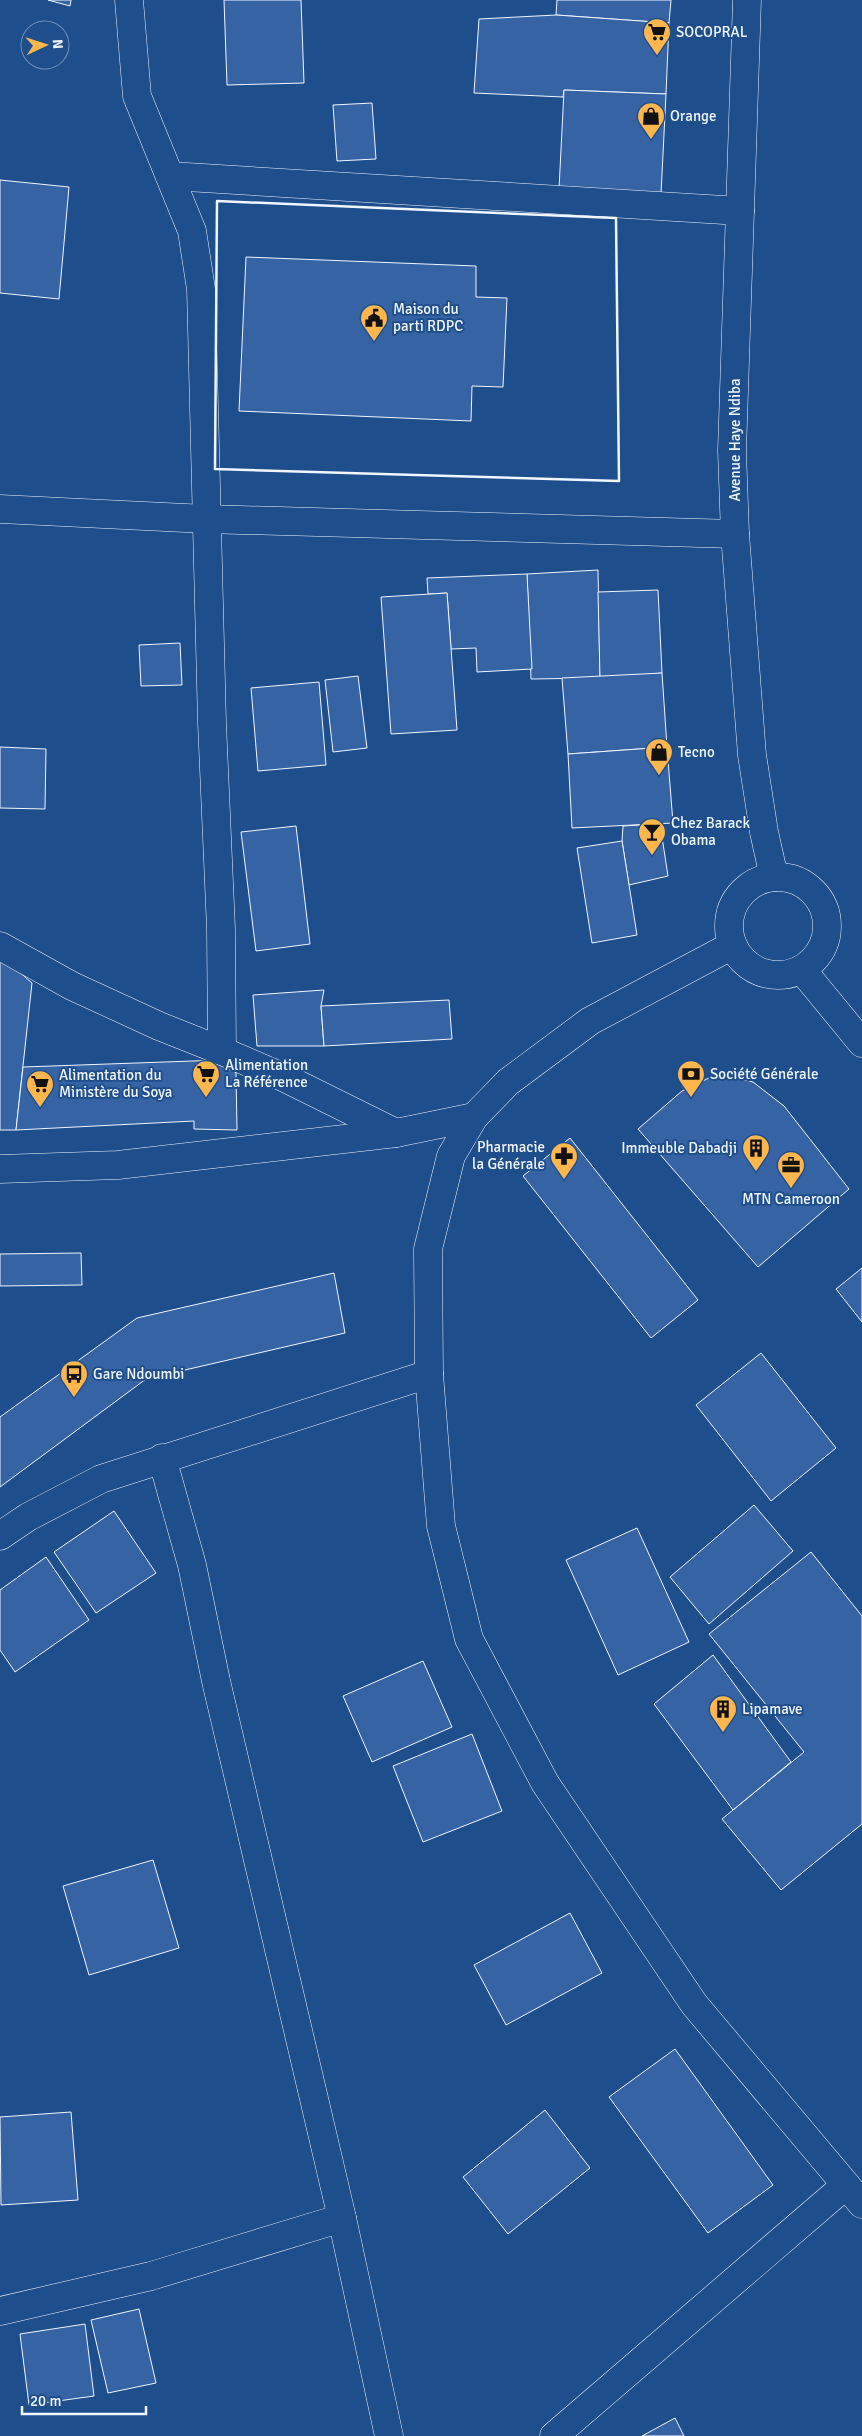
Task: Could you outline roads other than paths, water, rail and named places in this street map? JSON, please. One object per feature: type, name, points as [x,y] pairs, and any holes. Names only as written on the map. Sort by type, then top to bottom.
[{"type":"main road","points":[[130,0],[137,96],[192,231],[201,290],[212,723],[221,929],[222,1051]]},
{"type":"main road","name":"Avenue Haye Ndiba","points":[[747,0],[732,451],[735,534],[752,755],[764,832],[774,877]]},
{"type":"main road","points":[[170,176],[740,211]]},
{"type":"main road","points":[[0,509],[206,519],[735,534]]},
{"type":"main road","points":[[774,877],[794,880],[811,890],[822,904],[827,924],[824,943],[815,960],[802,970],[786,975],[769,975],[754,969],[741,958],[732,945],[729,926],[733,908],[742,893],[757,882],[774,877]]},
{"type":"main road","points":[[554,2436],[854,2194],[694,2004],[545,1783],[469,1640],[441,1526],[429,1374],[428,1249],[451,1156],[474,1117],[508,1082],[590,1021],[732,945]]},
{"type":"main road","points":[[0,946],[72,986],[159,1026],[285,1078],[396,1133]]},
{"type":"main road","points":[[802,970],[859,1033]]},
{"type":"main road","points":[[0,1168],[118,1165],[396,1133],[474,1117]]},
{"type":"main road","points":[[0,1536],[28,1517],[101,1479],[429,1374]]},
{"type":"main road","points":[[162,1458],[192,1565],[216,1681],[342,2218],[389,2436]]},
{"type":"main road","points":[[0,2311],[151,2276],[342,2218]]},
{"type":"place","name":"SOCOPRAL","points":[[657,56]]},
{"type":"place","name":"Orange","points":[[651,140]]},
{"type":"place","name":"Maison du parti RDPC","points":[[374,342]]},
{"type":"place","name":"Tecno","points":[[659,776]]},
{"type":"place","name":"Chez Barack Obama","points":[[652,856]]},
{"type":"place","name":"Alimentation La Référence","points":[[206,1098]]},
{"type":"place","name":"Société Générale","points":[[691,1098]]},
{"type":"place","name":"Alimentation du Ministère du Soya","points":[[40,1108]]},
{"type":"place","name":"Immeuble Dabadji","points":[[756,1172]]},
{"type":"place","name":"Pharmacie la Générale","points":[[564,1180]]},
{"type":"place","name":"MTN Cameroon","points":[[791,1189]]},
{"type":"place","name":"Gare Ndoumbi","points":[[74,1398]]},
{"type":"place","name":"Lipamave","points":[[723,1733]]}]
